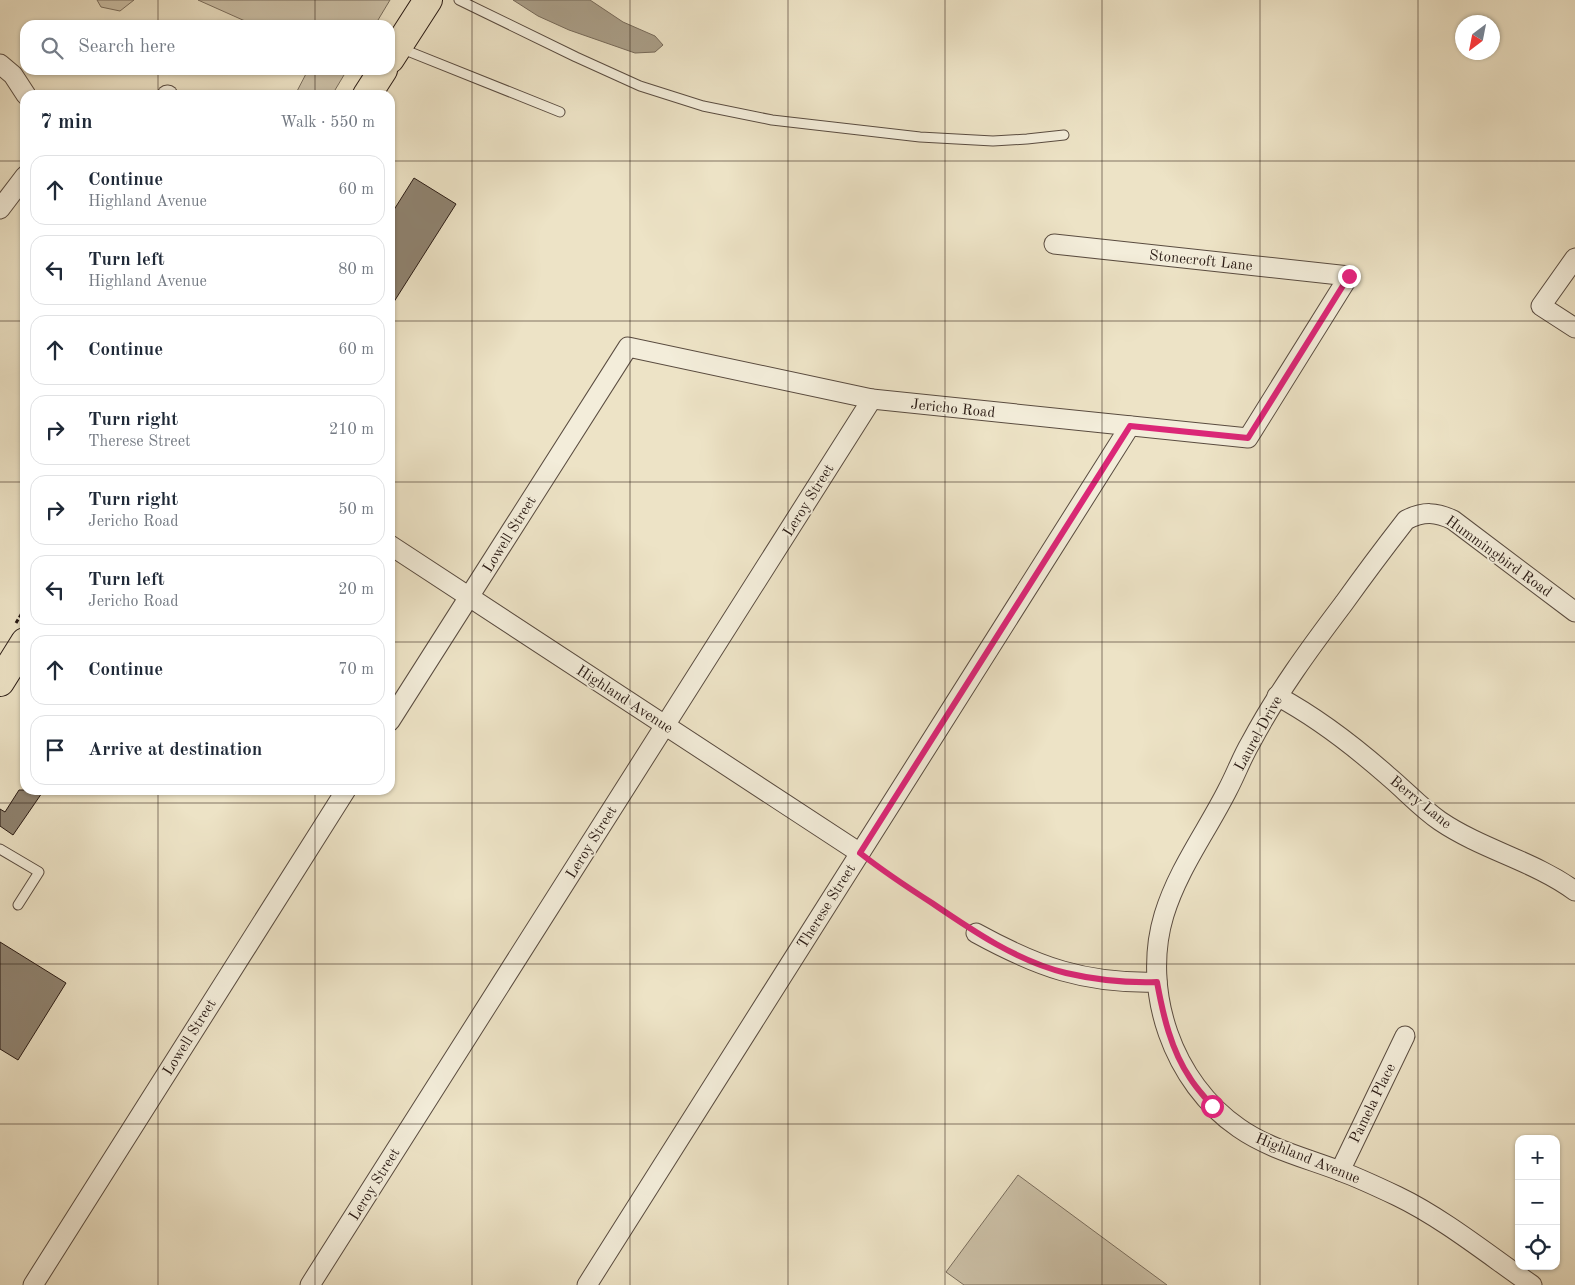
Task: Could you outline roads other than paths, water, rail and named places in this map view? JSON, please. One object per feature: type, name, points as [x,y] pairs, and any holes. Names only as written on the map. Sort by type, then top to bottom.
[{"type":"main road","points":[[395,51],[428,0]]},
{"type":"main road","points":[[370,90],[380,75]]},
{"type":"street","points":[[0,64],[14,75],[23,90]]},
{"type":"street","points":[[0,209],[20,183]]},
{"type":"street","name":"Stonecroft Lane","points":[[1054,244],[1349,276],[1267,408]]},
{"type":"street","points":[[1575,258],[1542,306],[1575,328]]},
{"type":"street","name":"Jericho Road","points":[[628,347],[872,399],[1248,438],[1267,408]]},
{"type":"street","name":"Lowell Street","points":[[395,714],[628,347]]},
{"type":"street","name":"Leroy Street","points":[[310,1285],[872,399]]},
{"type":"street","name":"Therese Street","points":[[587,1285],[1130,426]]},
{"type":"street","name":"Hummingbird Road","points":[[1418,514],[1436,514],[1453,520],[1575,612]]},
{"type":"street","name":"Laurel Drive","points":[[1157,982],[1158,946],[1164,915],[1189,856],[1228,791],[1251,741],[1277,696],[1324,629],[1406,520],[1418,514]]},
{"type":"street","name":"Highland Avenue","points":[[395,548],[860,853]]},
{"type":"street","name":"Berry Lane","points":[[1277,696],[1299,708],[1345,740],[1438,820],[1464,837],[1557,878],[1575,891]]},
{"type":"street","name":"Lowell Street","points":[[33,1285],[343,795]]},
{"type":"street","points":[[976,933],[1064,973],[1099,980],[1131,983],[1157,982]]},
{"type":"street","name":"Highland Avenue","points":[[1157,982],[1162,1012],[1174,1047],[1190,1078],[1212,1106],[1239,1128],[1267,1144],[1340,1171],[1399,1197],[1440,1222],[1532,1285]]},
{"type":"street","name":"Pamela Place","points":[[1340,1171],[1405,1036]]},
{"type":"lane","points":[[460,0],[640,86],[703,106],[772,120],[929,138],[993,141],[1064,135]]},
{"type":"lane","points":[[395,53],[560,112]]},
{"type":"lane","points":[[0,849],[39,872],[18,905]]}]
